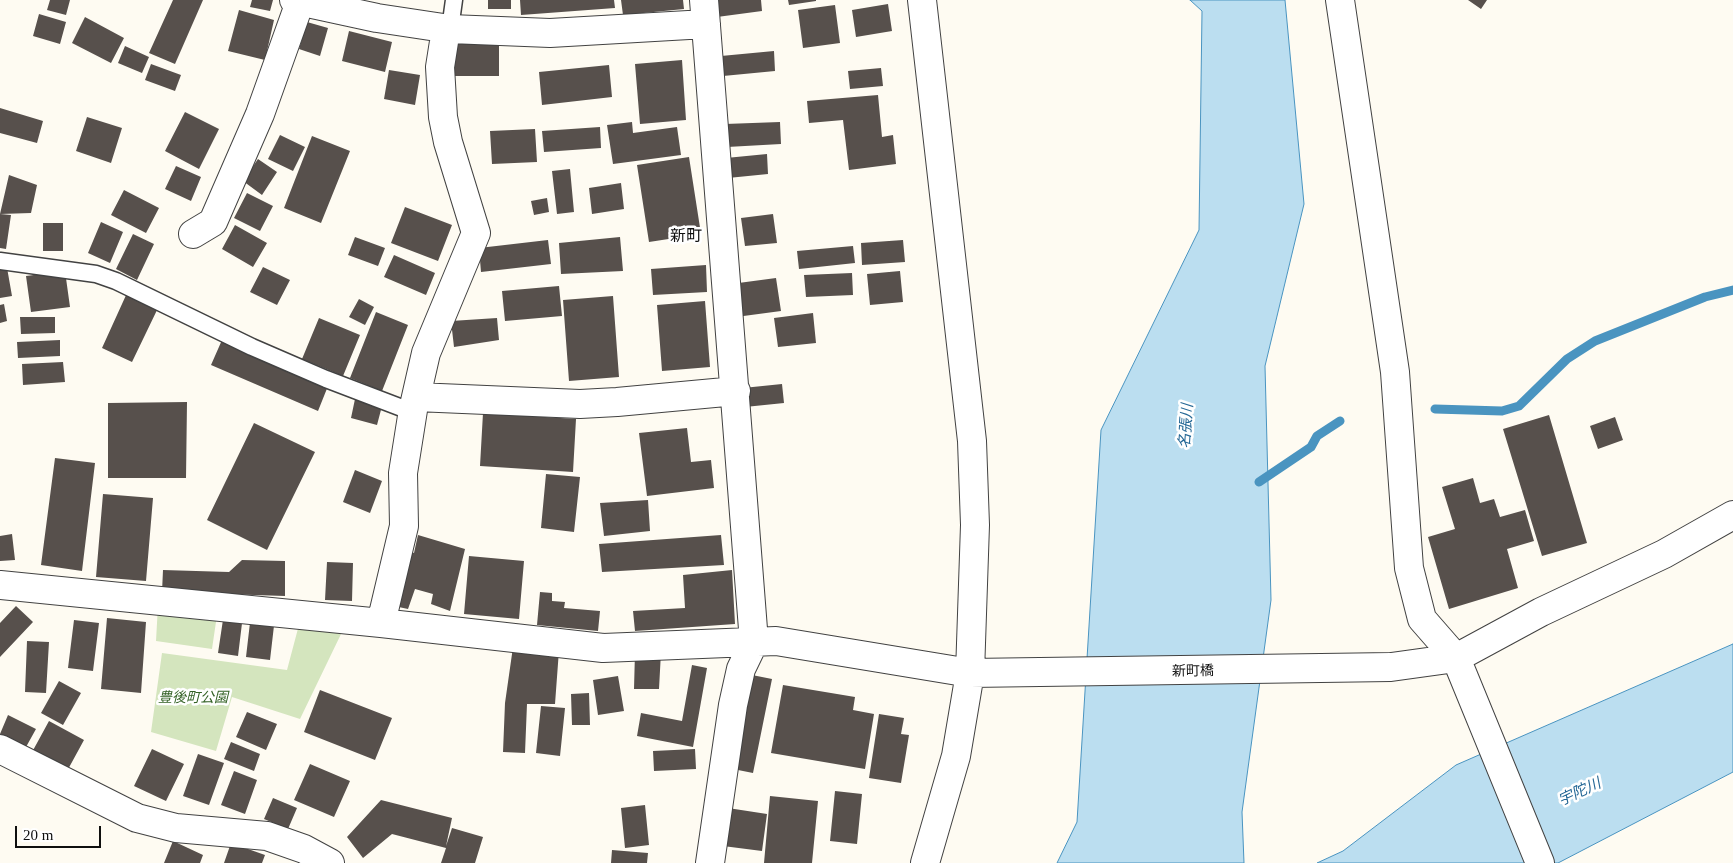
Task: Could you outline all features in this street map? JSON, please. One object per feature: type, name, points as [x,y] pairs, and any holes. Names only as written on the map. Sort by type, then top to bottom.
[{"type":"street","points":[[922,0],[972,441],[982,673],[925,863]]},
{"type":"street","points":[[1340,0],[1395,372],[1409,568],[1422,619],[1456,658],[1540,863]]},
{"type":"street","points":[[193,234],[213,222],[260,114],[297,1],[448,29],[550,33],[705,12],[736,391],[754,642],[741,669],[733,705],[710,863]]},
{"type":"street","points":[[381,623],[404,526],[403,472],[414,404],[426,353],[476,233],[448,142],[443,117],[440,67],[448,29]]},
{"type":"street","points":[[414,404],[580,404],[736,391]]},
{"type":"street","points":[[1456,658],[1541,612],[1664,554],[1733,516]]},
{"type":"street","name":"新町橋","points":[[0,585],[381,623],[604,648],[776,641],[982,673],[1392,667],[1456,658]]},
{"type":"street","points":[[0,749],[136,818],[176,828],[267,836],[302,856],[330,863]]},
{"type":"lane","points":[[448,29],[454,0]]},
{"type":"lane","points":[[0,261],[96,274],[116,281],[252,347],[326,379],[402,408],[414,404]]},
{"type":"green space","points":[[158,605],[217,615],[212,649],[156,641]]},
{"type":"green space","name":"豊後町公園","points":[[300,621],[342,632],[300,719],[232,697],[216,751],[151,732],[162,653],[287,670]]},
{"type":"water","name":"名張川","points":[[1190,0],[1285,0],[1304,204],[1265,366],[1271,600],[1242,812],[1244,863],[1057,863],[1077,822],[1101,430],[1199,230],[1202,11]]},
{"type":"water","name":"宇陀川","points":[[1733,644],[1733,772],[1558,863],[1317,863],[1343,851],[1456,765]]},
{"type":"building","points":[[50,0],[70,0],[66,15],[47,10]]},
{"type":"building","points":[[173,0],[203,0],[175,64],[149,53]]},
{"type":"building","points":[[252,0],[273,0],[270,11],[250,7]]},
{"type":"building","points":[[488,0],[511,0],[511,9],[488,9]]},
{"type":"building","points":[[520,0],[614,0],[615,8],[521,15]]},
{"type":"building","points":[[621,0],[683,0],[684,9],[623,15]]},
{"type":"building","points":[[715,0],[761,0],[762,11],[717,17]]},
{"type":"building","points":[[788,0],[816,0],[816,1],[789,5]]},
{"type":"building","points":[[1468,0],[1487,0],[1481,9]]},
{"type":"building","points":[[888,4],[892,31],[856,37],[852,10]]},
{"type":"building","points":[[835,5],[840,43],[803,48],[798,10]]},
{"type":"building","points":[[239,10],[274,20],[265,60],[228,51]]},
{"type":"building","points":[[39,14],[66,22],[60,44],[33,36]]},
{"type":"building","points":[[85,17],[124,38],[111,63],[72,43]]},
{"type":"building","points":[[307,22],[328,28],[320,56],[299,49]]},
{"type":"building","points":[[349,31],[392,42],[385,72],[342,61]]},
{"type":"building","points":[[499,42],[499,76],[452,76],[451,43]]},
{"type":"building","points":[[125,46],[149,57],[142,73],[118,63]]},
{"type":"building","points":[[774,51],[775,71],[723,76],[721,56]]},
{"type":"building","points":[[682,60],[686,120],[640,124],[635,64]]},
{"type":"building","points":[[151,64],[181,75],[175,91],[145,80]]},
{"type":"building","points":[[609,65],[612,97],[542,105],[539,72]]},
{"type":"building","points":[[881,68],[883,86],[850,89],[848,71]]},
{"type":"building","points":[[389,70],[420,75],[415,105],[384,99]]},
{"type":"building","points":[[878,95],[882,137],[893,135],[896,164],[849,170],[843,120],[809,123],[807,101]]},
{"type":"building","points":[[0,108],[43,121],[37,143],[0,133]]},
{"type":"building","points":[[185,112],[219,129],[199,169],[165,151]]},
{"type":"building","points":[[87,117],[122,128],[111,163],[76,151]]},
{"type":"building","points":[[632,122],[633,133],[677,127],[681,155],[613,164],[607,125]]},
{"type":"building","points":[[780,122],[781,144],[727,147],[725,124]]},
{"type":"building","points":[[600,127],[601,148],[544,152],[542,131]]},
{"type":"building","points":[[535,129],[537,162],[492,164],[490,131]]},
{"type":"building","points":[[280,135],[305,147],[293,171],[268,159]]},
{"type":"building","points":[[312,136],[350,151],[321,223],[284,208]]},
{"type":"building","points":[[767,154],[768,174],[728,178],[726,158]]},
{"type":"building","points":[[689,157],[701,234],[649,242],[637,165]]},
{"type":"building","points":[[258,159],[277,172],[262,195],[243,181]]},
{"type":"building","points":[[176,166],[201,177],[191,201],[165,189]]},
{"type":"building","points":[[570,169],[574,212],[557,214],[552,171]]},
{"type":"building","points":[[9,175],[37,185],[31,213],[0,214]]},
{"type":"building","points":[[621,183],[624,209],[592,214],[589,188]]},
{"type":"building","points":[[124,190],[159,208],[146,233],[111,215]]},
{"type":"building","points":[[247,193],[273,206],[260,231],[234,218]]},
{"type":"building","points":[[547,198],[549,212],[534,215],[531,201]]},
{"type":"building","points":[[405,207],[452,225],[438,261],[391,243]]},
{"type":"building","points":[[0,214],[11,215],[6,249],[0,248]]},
{"type":"building","points":[[773,214],[777,243],[745,246],[741,218]]},
{"type":"building","points":[[101,222],[123,232],[110,263],[88,253]]},
{"type":"building","points":[[43,223],[63,223],[63,251],[43,251]]},
{"type":"building","points":[[235,225],[267,243],[253,267],[222,249]]},
{"type":"building","points":[[133,234],[154,244],[137,280],[116,269]]},
{"type":"building","points":[[355,237],[385,248],[378,266],[348,255]]},
{"type":"building","points":[[620,237],[623,271],[561,274],[559,243]]},
{"type":"building","points":[[548,240],[551,264],[481,272],[479,248]]},
{"type":"building","points":[[903,240],[905,262],[862,265],[861,243]]},
{"type":"building","points":[[853,246],[855,263],[799,269],[797,251]]},
{"type":"building","points":[[394,255],[435,273],[426,295],[384,277]]},
{"type":"building","points":[[6,262],[12,296],[0,298],[0,263]]},
{"type":"building","points":[[706,265],[707,292],[653,295],[651,269]]},
{"type":"building","points":[[263,267],[290,280],[277,305],[250,292]]},
{"type":"building","points":[[65,271],[70,307],[31,312],[26,276]]},
{"type":"building","points":[[900,271],[903,302],[870,305],[867,274]]},
{"type":"building","points":[[852,273],[853,295],[806,297],[804,275]]},
{"type":"building","points":[[776,278],[781,311],[736,317],[731,284]]},
{"type":"building","points":[[559,286],[562,316],[505,321],[502,291]]},
{"type":"building","points":[[127,293],[158,308],[132,362],[102,348]]},
{"type":"building","points":[[613,296],[619,377],[569,381],[563,300]]},
{"type":"building","points":[[359,299],[374,307],[365,325],[349,317]]},
{"type":"building","points":[[705,301],[710,367],[662,371],[657,305]]},
{"type":"building","points":[[4,304],[7,321],[0,323],[0,305]]},
{"type":"building","points":[[376,312],[408,325],[382,391],[350,378]]},
{"type":"building","points":[[813,313],[816,343],[778,347],[774,318]]},
{"type":"building","points":[[20,317],[55,317],[55,333],[21,334]]},
{"type":"building","points":[[319,318],[360,335],[343,376],[302,359]]},
{"type":"building","points":[[497,318],[499,340],[454,347],[451,321]]},
{"type":"building","points":[[60,340],[60,356],[18,358],[17,342]]},
{"type":"building","points":[[222,340],[328,386],[318,411],[211,365]]},
{"type":"building","points":[[63,362],[65,382],[23,385],[22,364]]},
{"type":"building","points":[[782,384],[784,403],[745,407],[743,388]]},
{"type":"building","points":[[355,399],[382,406],[377,425],[351,418]]},
{"type":"building","points":[[187,402],[186,478],[108,478],[108,403]]},
{"type":"building","points":[[483,413],[576,419],[573,472],[480,466]]},
{"type":"building","points":[[1549,415],[1587,543],[1542,556],[1503,429]]},
{"type":"building","points":[[1615,417],[1623,440],[1598,449],[1590,426]]},
{"type":"building","points":[[254,423],[315,452],[267,550],[207,520]]},
{"type":"building","points":[[687,428],[691,462],[711,460],[714,488],[647,496],[639,433]]},
{"type":"building","points":[[55,458],[95,463],[82,571],[41,565]]},
{"type":"building","points":[[355,470],[382,481],[370,513],[343,502]]},
{"type":"building","points":[[546,474],[580,477],[574,532],[541,528]]},
{"type":"building","points":[[1473,478],[1480,503],[1494,499],[1500,517],[1525,510],[1534,541],[1507,549],[1518,588],[1449,609],[1428,537],[1455,529],[1442,487]]},
{"type":"building","points":[[103,494],[153,498],[146,581],[96,577]]},
{"type":"building","points":[[648,500],[650,531],[604,536],[600,503]]},
{"type":"building","points":[[12,534],[15,560],[0,561],[0,536]]},
{"type":"building","points":[[418,535],[465,549],[450,611],[431,604],[433,594],[415,589],[408,609],[394,606],[409,551],[414,553]]},
{"type":"building","points":[[721,535],[724,565],[602,572],[599,544]]},
{"type":"building","points":[[469,556],[524,561],[519,619],[464,614]]},
{"type":"building","points":[[242,560],[285,561],[285,596],[162,592],[163,570],[229,572]]},
{"type":"building","points":[[327,562],[353,563],[352,601],[325,600]]},
{"type":"building","points":[[732,570],[735,624],[635,631],[633,611],[685,608],[683,575]]},
{"type":"building","points":[[540,592],[552,593],[552,601],[565,602],[564,608],[600,611],[598,631],[537,625]]},
{"type":"building","points":[[16,606],[33,622],[0,657],[0,623]]},
{"type":"building","points":[[224,613],[243,615],[238,656],[218,653]]},
{"type":"building","points":[[251,614],[275,617],[270,660],[246,657]]},
{"type":"building","points":[[107,618],[146,622],[141,693],[101,689]]},
{"type":"building","points":[[74,620],[99,623],[93,671],[68,668]]},
{"type":"building","points":[[27,641],[49,642],[46,693],[25,692]]},
{"type":"building","points":[[513,647],[559,650],[555,704],[527,704],[525,753],[503,752],[505,703]]},
{"type":"building","points":[[635,652],[661,652],[659,689],[634,689]]},
{"type":"building","points":[[692,665],[707,668],[693,747],[637,736],[641,713],[682,721]]},
{"type":"building","points":[[747,674],[772,679],[753,773],[728,768]]},
{"type":"building","points":[[618,676],[624,711],[598,715],[593,680]]},
{"type":"building","points":[[59,681],[81,693],[63,725],[41,713]]},
{"type":"building","points":[[783,685],[855,697],[853,710],[874,714],[865,769],[771,753]]},
{"type":"building","points":[[320,690],[392,718],[375,760],[304,732]]},
{"type":"building","points":[[589,693],[590,725],[572,725],[571,694]]},
{"type":"building","points":[[541,706],[565,708],[560,756],[536,753]]},
{"type":"building","points":[[247,712],[277,724],[266,750],[236,737]]},
{"type":"building","points":[[879,714],[904,718],[901,734],[909,735],[901,783],[869,778]]},
{"type":"building","points":[[8,715],[36,729],[26,747],[0,734]]},
{"type":"building","points":[[49,721],[84,740],[66,773],[31,754]]},
{"type":"building","points":[[231,742],[260,754],[254,771],[224,759]]},
{"type":"building","points":[[152,749],[184,764],[166,801],[134,786]]},
{"type":"building","points":[[695,749],[696,769],[654,771],[653,751]]},
{"type":"building","points":[[198,754],[224,763],[209,805],[183,796]]},
{"type":"building","points":[[310,764],[350,781],[334,817],[294,800]]},
{"type":"building","points":[[234,771],[257,780],[245,814],[221,805]]},
{"type":"building","points":[[835,791],[862,794],[857,844],[830,841]]},
{"type":"building","points":[[770,796],[818,801],[812,863],[764,863]]},
{"type":"building","points":[[273,798],[297,808],[288,829],[264,819]]},
{"type":"building","points":[[381,800],[452,818],[446,846],[452,828],[483,837],[475,863],[441,863],[446,848],[392,834],[363,858],[347,837]]},
{"type":"building","points":[[645,805],[649,845],[625,848],[621,808]]},
{"type":"building","points":[[728,808],[767,814],[762,851],[723,846]]},
{"type":"building","points":[[173,841],[203,855],[200,863],[164,863]]},
{"type":"building","points":[[231,843],[265,855],[262,863],[224,863]]},
{"type":"building","points":[[612,850],[648,853],[647,863],[611,863]]},
{"type":"waterway","points":[[1435,409],[1502,411],[1519,406],[1567,359],[1595,341],[1705,297],[1733,290]]},
{"type":"waterway","points":[[1259,482],[1311,447],[1317,436],[1340,421]]},
{"type":"district","name":"新町","points":[[686,235]]}]
